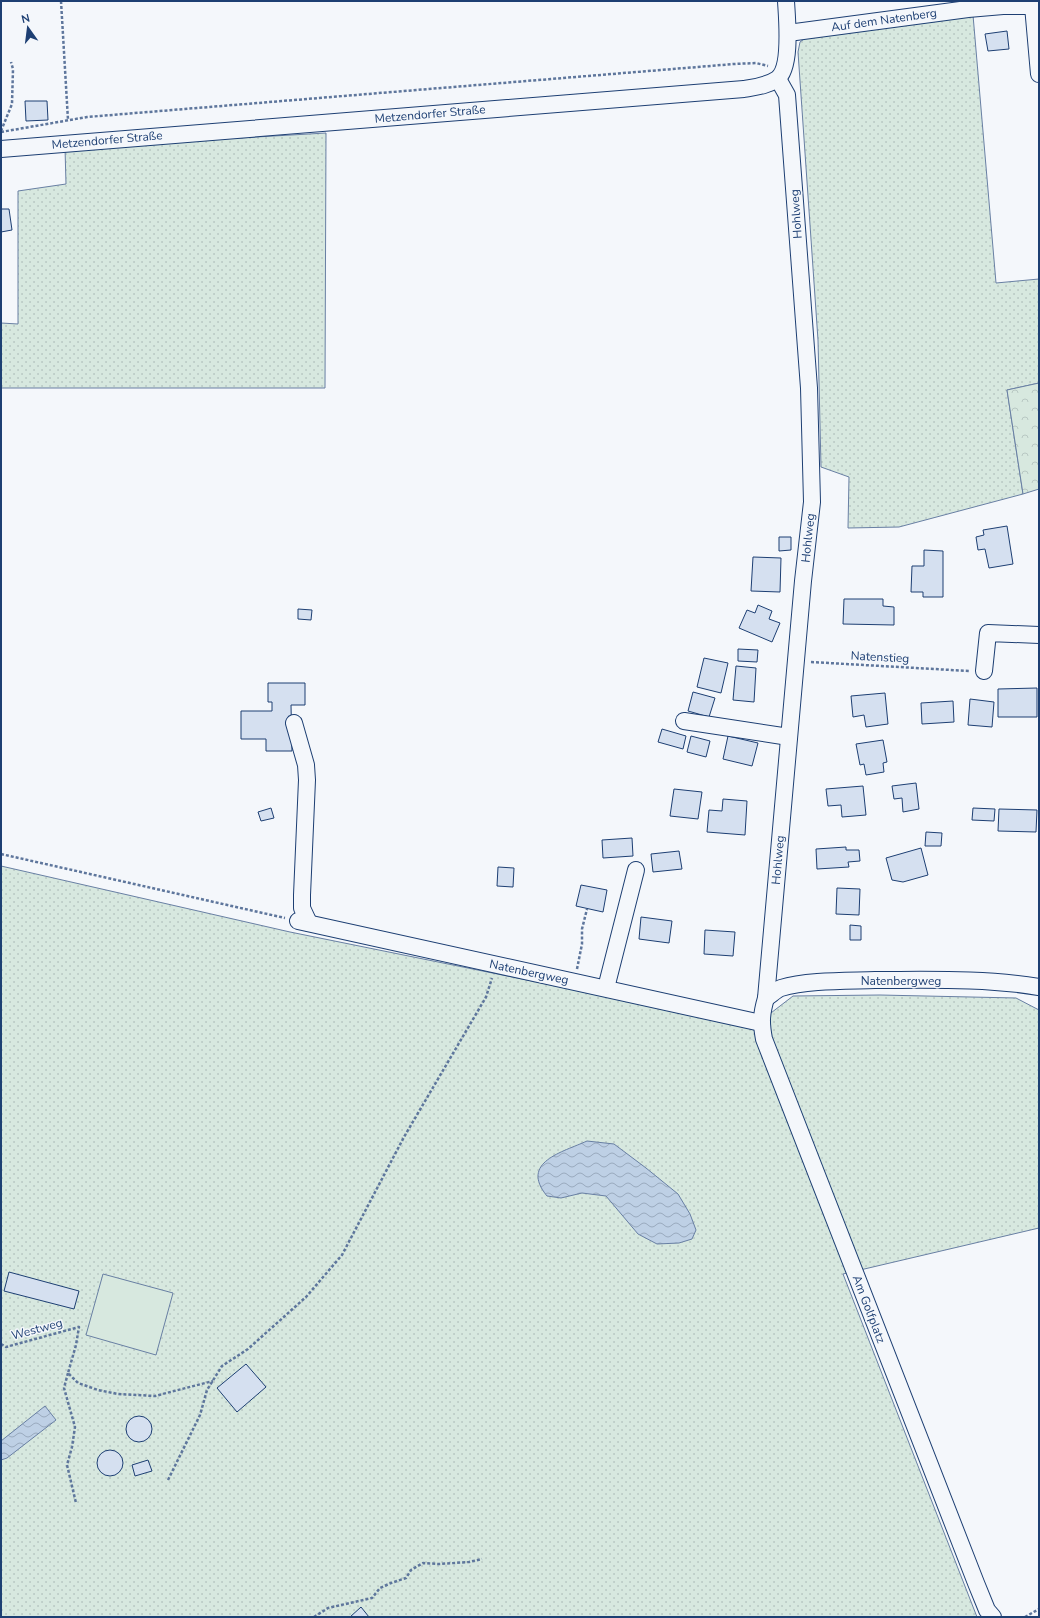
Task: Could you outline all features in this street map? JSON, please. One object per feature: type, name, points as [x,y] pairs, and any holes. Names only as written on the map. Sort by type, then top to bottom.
[{"type":"street","points":[[778,79],[785,65],[787,50],[788,33],[786,1]]},
{"type":"street","name":"Auf dem Natenberg","points":[[788,33],[968,9],[1003,6],[1032,6],[1039,74]]},
{"type":"street","name":"Metzendorfer Straße","points":[[1,149],[744,89],[765,85],[778,79]]},
{"type":"street","name":"Hohlweg","points":[[766,998],[789,736],[812,502],[810,388],[787,95],[778,79]]},
{"type":"street","points":[[984,671],[988,633],[1039,635]]},
{"type":"street","points":[[684,721],[789,736]]},
{"type":"street","points":[[294,723],[306,765],[307,798],[302,902],[303,922]]},
{"type":"street","points":[[606,988],[636,870]]},
{"type":"street","name":"Natenbergweg","points":[[303,922],[761,1022]]},
{"type":"street","name":"Natenbergweg","points":[[766,998],[780,989],[803,984],[850,981],[978,981],[1039,988]]},
{"type":"street","name":"Am Golfplatz","points":[[766,998],[761,1022],[764,1039],[976,1584],[987,1610],[993,1617]]},
{"type":"path","points":[[61,1],[68,120]]},
{"type":"path","points":[[1,132],[12,104],[13,69],[11,62]]},
{"type":"path","points":[[1,132],[95,116],[734,64],[756,63],[768,66],[778,79]]},
{"type":"path","name":"Natenstieg","points":[[796,661],[963,670]]},
{"type":"path","points":[[1,854],[303,922]]},
{"type":"path","points":[[574,981],[580,960],[582,929],[587,909]]},
{"type":"path","points":[[168,1480],[200,1415],[207,1390],[222,1366],[248,1349],[306,1297],[342,1255],[404,1137],[486,997],[497,964]]},
{"type":"path","name":"Westweg","points":[[1,1344],[6,1347],[79,1326],[76,1346],[68,1373]]},
{"type":"path","points":[[68,1373],[78,1383],[98,1390],[118,1394],[155,1396],[212,1381]]},
{"type":"path","points":[[68,1373],[64,1388],[74,1427],[72,1447],[67,1464],[76,1504]]},
{"type":"path","points":[[314,1617],[328,1608],[372,1598],[380,1588],[391,1582],[406,1578],[411,1570],[423,1563],[447,1564],[482,1559]]},
{"type":"path","points":[[1025,1617],[1039,1609]]},
{"type":"green space","points":[[973,15],[996,283],[1039,279],[1039,383],[1007,390],[1023,494],[899,527],[848,528],[849,477],[821,467],[818,340],[798,52],[800,42],[811,34]]},
{"type":"green space","points":[[326,133],[325,388],[1,388],[1,323],[18,324],[18,191],[66,184],[65,148]]},
{"type":"green space","points":[[1039,383],[1039,489],[1023,494],[1007,390]]},
{"type":"green space","points":[[1,866],[290,932],[754,1026],[793,996],[880,995],[1016,998],[1039,1010],[1039,1228],[843,1274],[977,1617],[1,1617]]},
{"type":"green space","points":[[103,1274],[173,1293],[156,1355],[86,1335]]},
{"type":"water","points":[[587,1141],[614,1144],[678,1194],[690,1214],[696,1230],[692,1239],[679,1243],[657,1244],[638,1234],[606,1196],[582,1193],[561,1198],[547,1196],[540,1184],[538,1175],[541,1167],[556,1154]]},
{"type":"water","points":[[45,1406],[56,1420],[7,1458],[1,1460],[1,1441]]},
{"type":"building","points":[[1007,31],[1009,49],[988,51],[985,34]]},
{"type":"building","points":[[25,101],[47,101],[48,120],[26,121]]},
{"type":"building","points":[[1,209],[9,209],[12,230],[1,232]]},
{"type":"building","points":[[1007,526],[1013,564],[989,568],[985,549],[978,550],[976,537],[984,535],[983,530]]},
{"type":"building","points":[[779,537],[791,537],[791,550],[779,551]]},
{"type":"building","points":[[924,550],[943,551],[943,597],[923,597],[923,592],[911,592],[912,566],[924,566]]},
{"type":"building","points":[[753,557],[781,558],[780,592],[751,591]]},
{"type":"building","points":[[844,599],[883,599],[883,606],[894,607],[894,625],[843,624]]},
{"type":"building","points":[[758,605],[772,611],[769,619],[780,623],[772,642],[739,628],[747,610],[755,613]]},
{"type":"building","points":[[298,609],[312,610],[311,620],[298,619]]},
{"type":"building","points":[[738,649],[758,650],[757,662],[738,661]]},
{"type":"building","points":[[704,658],[728,663],[721,693],[697,687]]},
{"type":"building","points":[[736,666],[756,668],[754,702],[733,700]]},
{"type":"building","points":[[268,683],[305,683],[305,705],[291,705],[292,751],[266,751],[266,739],[241,739],[241,711],[272,711],[272,702],[268,702]]},
{"type":"building","points":[[1037,688],[1037,717],[998,717],[998,689]]},
{"type":"building","points":[[693,692],[715,698],[709,717],[688,711]]},
{"type":"building","points":[[885,693],[888,724],[866,727],[864,715],[853,717],[851,696]]},
{"type":"building","points":[[970,699],[994,702],[992,727],[968,725]]},
{"type":"building","points":[[953,701],[954,722],[922,724],[921,703]]},
{"type":"building","points":[[662,729],[686,736],[683,749],[658,742]]},
{"type":"building","points":[[691,736],[710,741],[706,757],[687,752]]},
{"type":"building","points":[[728,736],[758,743],[752,766],[723,759]]},
{"type":"building","points":[[883,740],[887,762],[883,763],[884,772],[866,775],[864,764],[860,765],[856,744]]},
{"type":"building","points":[[916,783],[919,809],[903,812],[902,798],[894,799],[892,786]]},
{"type":"building","points":[[863,786],[866,815],[842,817],[841,805],[828,806],[826,789]]},
{"type":"building","points":[[674,789],[702,792],[698,819],[670,816]]},
{"type":"building","points":[[723,799],[747,801],[745,835],[707,832],[709,810],[722,811]]},
{"type":"building","points":[[271,808],[274,818],[261,821],[258,812]]},
{"type":"building","points":[[973,808],[995,809],[994,821],[972,820]]},
{"type":"building","points":[[999,809],[1037,810],[1036,832],[998,831]]},
{"type":"building","points":[[926,832],[942,833],[941,846],[925,846]]},
{"type":"building","points":[[632,838],[633,856],[603,858],[602,840]]},
{"type":"building","points":[[846,847],[846,850],[859,850],[860,861],[848,862],[849,867],[817,869],[816,849]]},
{"type":"building","points":[[921,848],[928,875],[903,882],[892,880],[886,858]]},
{"type":"building","points":[[679,851],[682,869],[653,872],[651,854]]},
{"type":"building","points":[[498,867],[514,868],[513,887],[497,886]]},
{"type":"building","points":[[581,885],[607,890],[603,912],[576,906]]},
{"type":"building","points":[[837,888],[860,889],[859,915],[836,914]]},
{"type":"building","points":[[641,917],[672,921],[669,943],[639,939]]},
{"type":"building","points":[[850,925],[861,926],[861,940],[850,940]]},
{"type":"building","points":[[705,930],[735,932],[733,956],[704,954]]},
{"type":"building","points":[[9,1272],[79,1291],[74,1309],[4,1291]]},
{"type":"building","points":[[246,1364],[266,1387],[237,1412],[217,1388]]},
{"type":"building","points":[[139,1416],[148,1420],[152,1429],[148,1438],[139,1442],[130,1438],[126,1429],[130,1420]]},
{"type":"building","points":[[110,1450],[119,1454],[123,1463],[119,1472],[110,1476],[101,1472],[97,1463],[101,1454]]},
{"type":"building","points":[[148,1460],[152,1471],[135,1476],[132,1465]]},
{"type":"building","points":[[361,1607],[369,1617],[350,1617]]}]
